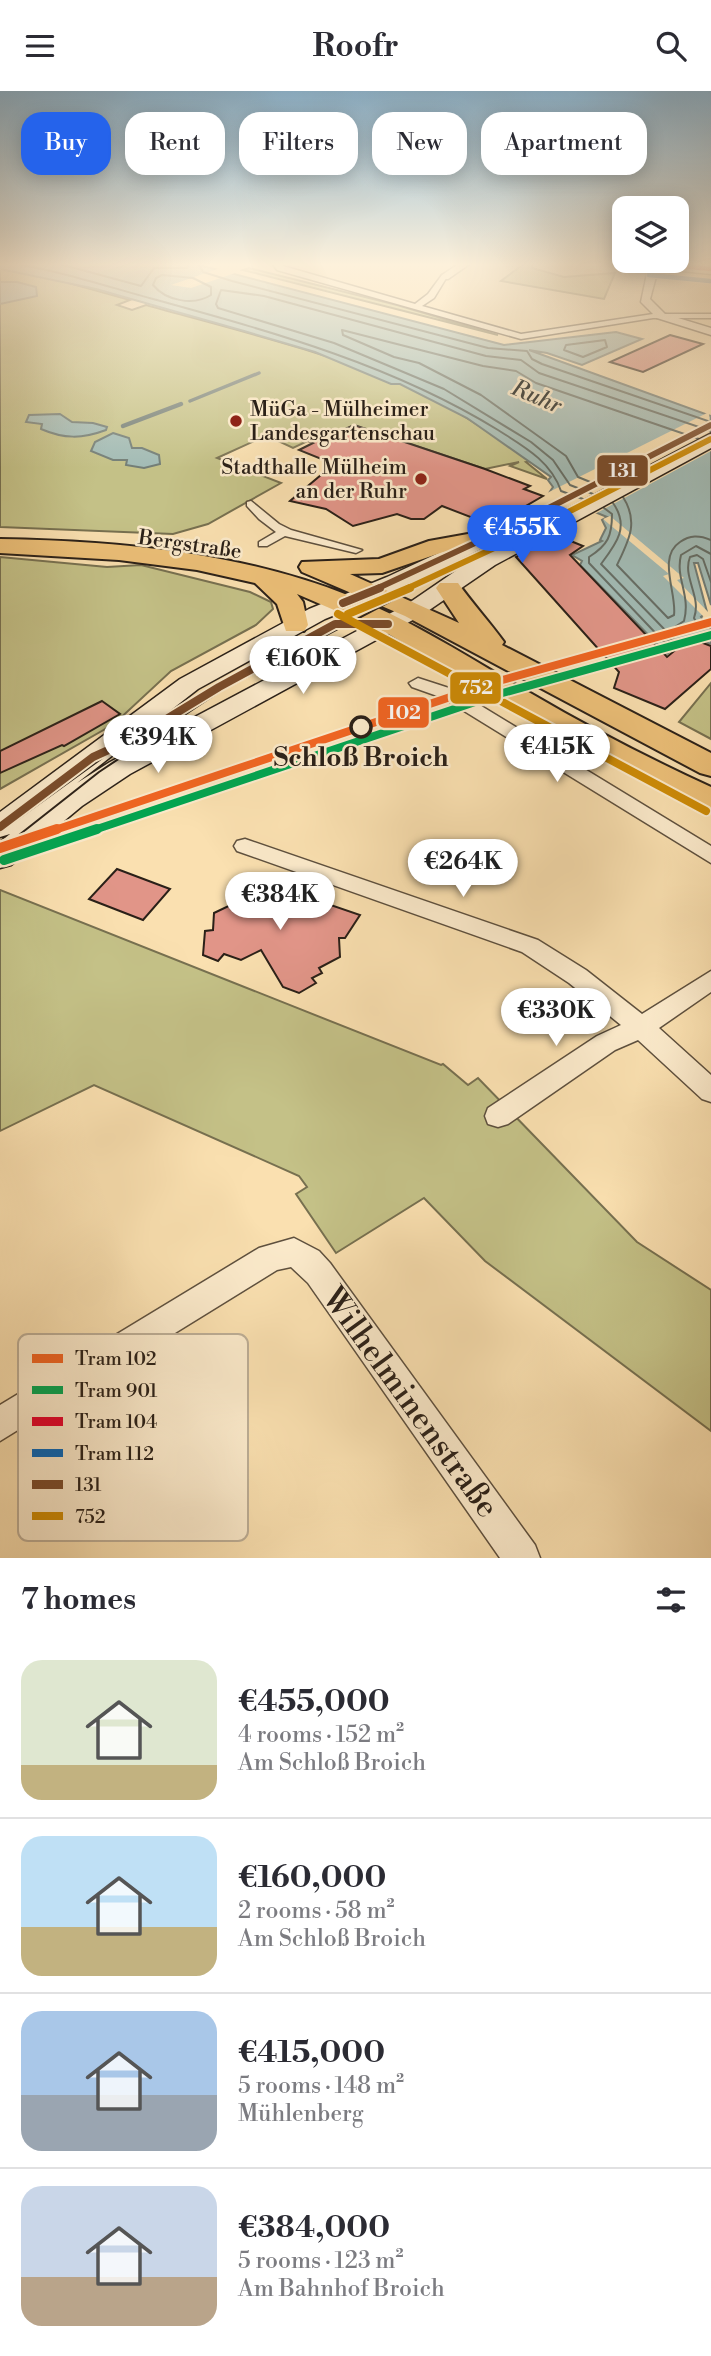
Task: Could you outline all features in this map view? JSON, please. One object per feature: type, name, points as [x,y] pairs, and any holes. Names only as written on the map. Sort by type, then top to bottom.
[{"type":"main road","points":[[0,858],[72,799],[120,768],[414,610],[565,509],[711,425]]},
{"type":"main road","points":[[0,827],[189,684],[295,625],[374,591],[481,538],[565,509],[711,441]]},
{"type":"main road","name":"Bergstraße","points":[[0,531],[127,535],[192,542],[310,567],[374,591],[414,610],[711,766]]},
{"type":"main road","points":[[310,567],[383,566],[438,545],[481,538]]},
{"type":"main road","name":"Bergstraße","points":[[0,546],[138,553],[264,578],[342,603],[388,624],[630,761],[711,800]]},
{"type":"main road","points":[[264,578],[290,602],[295,625]]},
{"type":"main road","points":[[449,587],[462,610],[501,654]]},
{"type":"street","points":[[502,331],[521,337],[558,331]]},
{"type":"street","points":[[251,504],[271,527],[313,542],[356,550]]},
{"type":"street","points":[[262,544],[284,532]]},
{"type":"street","points":[[418,683],[449,694],[711,856]]},
{"type":"street","points":[[245,846],[530,946],[551,957],[640,1028],[711,1091]]},
{"type":"street","points":[[498,1116],[606,1043],[640,1028],[711,980]]},
{"type":"street","name":"Wilhelminenstraße","points":[[146,1334],[270,1258],[294,1252],[308,1261],[319,1273],[522,1558]]},
{"type":"street","name":"Wilhelminenstraße","points":[[0,1424],[18,1413]]},
{"type":"shaded area","name":"MüGa - Mülheimer Landesgartenschau","points":[[0,331],[243,331],[375,373],[424,394],[486,430],[531,461],[526,462],[547,479],[510,466],[519,462],[485,469],[354,425],[341,431],[333,429],[293,448],[272,438],[261,438],[217,458],[281,483],[208,524],[173,534],[0,527]]},
{"type":"shaded area","points":[[0,557],[107,567],[141,565],[250,592],[271,602],[273,609],[256,625],[171,671],[114,724],[0,789]]},
{"type":"shaded area","points":[[711,683],[711,739],[679,722]]},
{"type":"shaded area","points":[[0,890],[443,1064],[468,1085],[478,1078],[637,1242],[711,1290],[711,1431],[485,1261],[424,1198],[336,1253],[296,1194],[307,1187],[299,1176],[94,1085],[0,1131]]},
{"type":"water","name":"Ruhr","points":[[246,331],[452,331],[504,345],[616,332],[642,339],[582,365],[529,350],[711,416],[711,605],[698,563],[694,563],[707,612],[701,617],[711,630],[711,644],[689,637],[667,654],[580,565],[582,561],[572,555],[602,541],[600,540],[606,528],[602,520],[607,517],[549,493],[553,487],[548,480],[551,477],[467,418],[400,384],[391,384],[315,352]]},
{"type":"water","points":[[60,414],[72,422],[107,427],[97,433],[73,437],[41,429],[42,424],[26,422],[29,415]]},
{"type":"water","points":[[113,433],[129,438],[132,448],[142,448],[159,455],[160,464],[144,468],[126,465],[127,460],[113,460],[91,451],[95,442]]},
{"type":"pier","points":[[709,412],[711,451],[593,515],[545,494]]},
{"type":"pier","points":[[610,516],[684,578],[677,580],[710,614],[705,617],[708,621],[663,576],[669,574],[603,519]]},
{"type":"building","points":[[670,335],[703,344],[643,372],[610,362]]},
{"type":"building","name":"Stadthalle Mülheim an der Ruhr","points":[[354,425],[485,469],[530,486],[524,489],[543,496],[500,521],[481,514],[473,518],[442,506],[424,519],[411,519],[397,514],[353,526],[326,509],[290,501],[334,464],[299,450],[313,443],[308,441],[333,429],[341,431]]},
{"type":"building","points":[[556,535],[583,546],[570,555],[667,657],[690,638],[711,646],[711,669],[665,709],[614,688],[619,672],[516,557]]},
{"type":"building","points":[[102,701],[120,714],[64,746],[0,773],[0,751]]},
{"type":"building","points":[[117,869],[170,889],[143,920],[89,899]]},
{"type":"building","points":[[249,877],[360,915],[345,938],[339,938],[340,957],[319,968],[322,973],[312,978],[316,983],[299,993],[283,987],[261,950],[241,960],[224,954],[218,961],[203,955],[205,931],[213,930],[214,913],[233,904],[230,901]]},
{"type":"waterway","points":[[190,401],[259,373]]},
{"type":"waterway","points":[[123,426],[181,404]]},
{"type":"tram line","points":[[0,850],[99,772],[222,690],[711,433]]},
{"type":"tram line","name":"102","points":[[0,848],[495,682],[711,622]]},
{"type":"tram line","name":"901","points":[[4,860],[499,694],[711,635]]},
{"type":"tram line","points":[[0,832],[130,738]]},
{"type":"transit line","name":"131","points":[[343,603],[483,541],[711,425]]},
{"type":"transit line","name":"752","points":[[348,614],[486,553],[711,439]]},
{"type":"transit line","name":"752","points":[[338,614],[706,811]]},
{"type":"transit line","name":"131","points":[[0,827],[93,757],[137,737],[219,687],[335,624],[388,624]]},
{"type":"place","name":"MüGa - Mülheimer Landesgartenschau","points":[[236,421]]},
{"type":"place","name":"Stadthalle Mülheim an der Ruhr","points":[[421,479]]},
{"type":"place","name":"Schloß Broich","points":[[361,727]]}]
